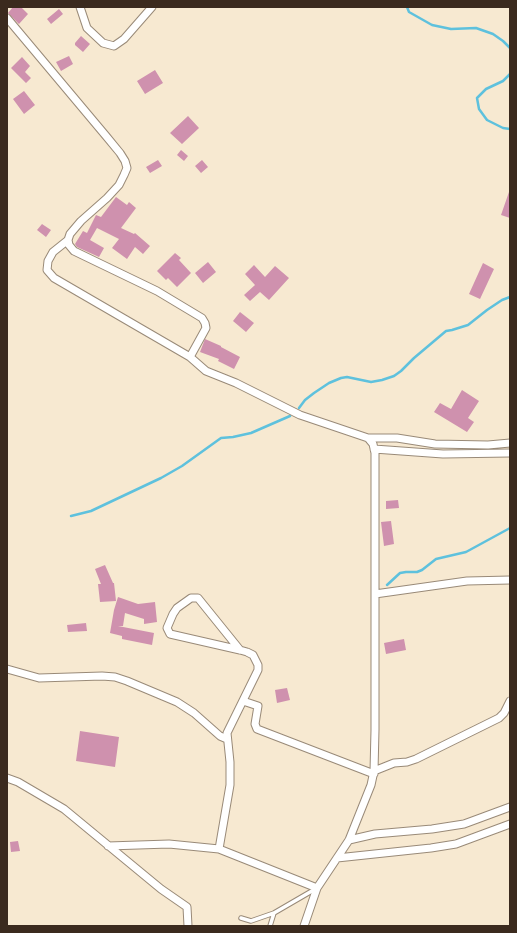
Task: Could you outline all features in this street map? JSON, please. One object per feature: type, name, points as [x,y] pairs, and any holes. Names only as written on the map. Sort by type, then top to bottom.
[{"type":"street","points":[[80,7],[87,28],[104,43],[114,46],[124,39],[152,7]]},
{"type":"street","points":[[7,18],[106,136],[125,161],[126,168],[119,185],[81,221],[70,234],[68,240],[53,252],[48,261],[47,270],[54,278],[190,357],[206,371],[236,383],[300,415],[368,438],[397,438],[434,444],[510,443]]},
{"type":"street","points":[[68,240],[74,251],[157,291],[202,318],[206,328],[190,357]]},
{"type":"street","points":[[304,926],[317,888],[349,840],[371,785],[374,772],[374,449],[373,444],[368,438]]},
{"type":"street","points":[[374,449],[443,454],[510,454]]},
{"type":"street","points":[[375,594],[467,582],[510,580]]},
{"type":"street","points":[[219,849],[230,785],[230,762],[227,733],[258,670],[258,665],[253,655],[240,650],[170,634],[167,628],[177,608],[191,598],[198,598],[240,650]]},
{"type":"street","points":[[7,669],[39,678],[115,677],[177,702],[194,713],[220,736],[227,739]]},
{"type":"street","points":[[242,701],[258,706],[255,724],[257,729],[374,772],[394,763],[407,762],[416,759],[499,718],[504,713],[510,701]]},
{"type":"street","points":[[7,778],[18,782],[64,809],[161,889],[187,907],[188,926]]},
{"type":"street","points":[[349,840],[375,834],[432,829],[464,824],[510,807]]},
{"type":"street","points":[[337,858],[438,847],[471,839],[510,824]]},
{"type":"street","points":[[108,846],[169,844],[219,849],[317,888]]},
{"type":"lane","points":[[241,918],[251,921],[274,913],[317,888]]},
{"type":"lane","points":[[270,926],[274,913]]},
{"type":"building","points":[[13,7],[21,7],[28,14],[19,24],[8,13]]},
{"type":"building","points":[[59,9],[63,14],[51,24],[47,19]]},
{"type":"building","points":[[81,36],[90,44],[83,52],[75,45]]},
{"type":"building","points":[[69,56],[73,64],[61,71],[56,62]]},
{"type":"building","points":[[22,57],[30,66],[25,72],[31,78],[26,83],[11,68]]},
{"type":"building","points":[[155,70],[163,83],[145,94],[137,81]]},
{"type":"building","points":[[24,91],[35,105],[24,114],[13,99]]},
{"type":"building","points":[[188,116],[199,128],[182,144],[170,133]]},
{"type":"building","points":[[181,150],[188,156],[184,161],[177,155]]},
{"type":"building","points":[[158,160],[162,166],[150,173],[146,167]]},
{"type":"building","points":[[202,160],[208,167],[201,173],[195,166]]},
{"type":"building","points":[[510,192],[510,218],[501,215]]},
{"type":"building","points":[[116,197],[127,205],[129,202],[136,208],[121,228],[134,234],[135,233],[150,246],[143,254],[135,247],[127,259],[112,248],[119,239],[97,228],[90,240],[104,248],[99,257],[77,247],[75,244],[83,231],[87,233],[96,215],[101,217]]},
{"type":"building","points":[[42,224],[51,230],[46,237],[37,230]]},
{"type":"building","points":[[175,253],[181,258],[179,260],[191,273],[177,287],[168,278],[166,280],[157,271]]},
{"type":"building","points":[[208,262],[216,272],[203,283],[195,273]]},
{"type":"building","points":[[483,263],[494,269],[480,299],[469,294]]},
{"type":"building","points":[[254,265],[265,277],[275,266],[289,278],[269,300],[260,292],[250,301],[244,295],[255,285],[245,274]]},
{"type":"building","points":[[240,312],[254,323],[246,332],[233,321]]},
{"type":"building","points":[[205,339],[240,357],[234,369],[218,361],[219,359],[200,352]]},
{"type":"building","points":[[462,390],[479,401],[468,418],[474,422],[467,432],[434,412],[440,403],[451,409]]},
{"type":"building","points":[[398,500],[399,508],[386,509],[386,501]]},
{"type":"building","points":[[391,521],[394,544],[384,546],[381,522]]},
{"type":"building","points":[[105,565],[114,583],[116,601],[100,602],[98,584],[101,584],[95,569]]},
{"type":"building","points":[[118,597],[138,604],[155,602],[157,622],[144,624],[144,619],[125,613],[123,626],[118,626],[154,633],[152,645],[122,639],[122,636],[110,633]]},
{"type":"building","points":[[86,623],[87,631],[68,632],[67,625]]},
{"type":"building","points":[[404,639],[406,650],[386,654],[384,643]]},
{"type":"building","points":[[287,688],[290,700],[277,703],[275,690]]},
{"type":"building","points":[[80,731],[119,737],[115,767],[76,761]]},
{"type":"building","points":[[18,841],[20,851],[11,852],[10,842]]},
{"type":"waterway","points":[[407,7],[409,12],[432,25],[451,29],[476,28],[493,34],[510,48]]},
{"type":"waterway","points":[[510,74],[503,81],[486,89],[477,98],[479,109],[487,120],[503,128],[510,129]]},
{"type":"waterway","points":[[299,408],[305,400],[314,393],[329,383],[341,378],[347,377],[371,382],[394,376],[446,331],[468,325],[487,310],[502,300],[510,297]]},
{"type":"waterway","points":[[71,516],[91,511],[161,478],[182,466],[221,438],[251,433],[290,416]]},
{"type":"waterway","points":[[387,585],[400,573],[417,572],[422,570],[436,559],[466,552],[510,528]]}]
